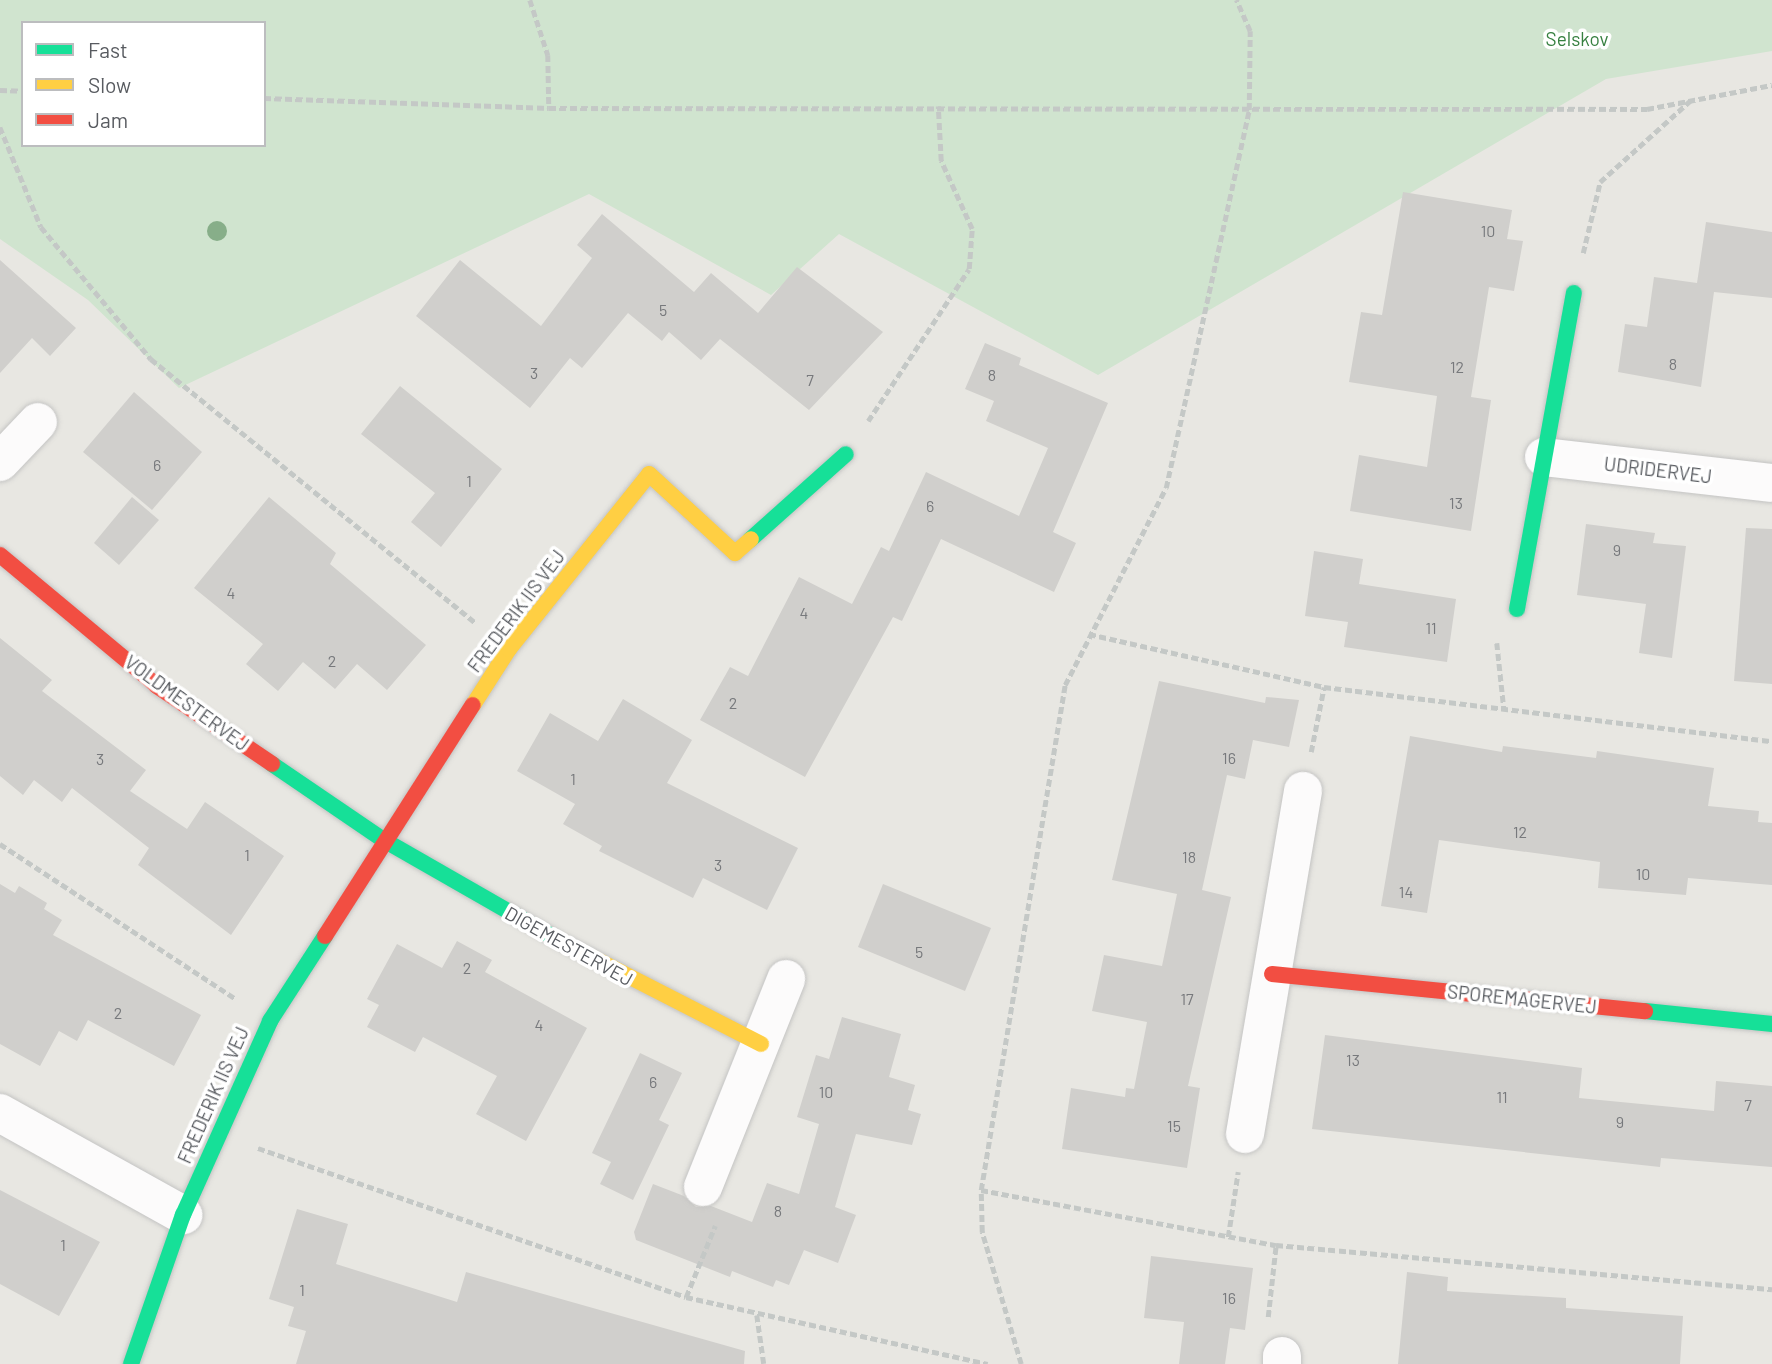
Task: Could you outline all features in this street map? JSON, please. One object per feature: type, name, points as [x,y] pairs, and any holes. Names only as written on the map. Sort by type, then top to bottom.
[{"type":"street","points":[[1517,609],[1574,293]]},
{"type":"street","points":[[0,462],[38,422]]},
{"type":"street","name":"FREDERIK IIS VEJ","points":[[131,1364],[183,1215],[270,1021],[382,839],[509,649],[649,474],[734,553],[846,454]]},
{"type":"street","name":"UDRIDERVEJ","points":[[1544,457],[1772,483]]},
{"type":"street","name":"VOLDMESTERVEJ","points":[[0,555],[157,686],[382,839]]},
{"type":"street","points":[[1245,1134],[1303,791]]},
{"type":"street","name":"DIGEMESTERVEJ","points":[[382,839],[608,969],[761,1044]]},
{"type":"street","name":"SPOREMAGERVEJ","points":[[1272,974],[1772,1024]]},
{"type":"street","points":[[704,1187],[786,979]]},
{"type":"street","points":[[0,1113],[183,1215]]},
{"type":"path","points":[[530,0],[548,55],[549,108]]},
{"type":"path","points":[[1021,1364],[982,1232],[981,1190],[1065,685],[1166,488],[1250,110],[1250,31],[1236,0]]},
{"type":"path","points":[[266,99],[549,108],[938,106],[1250,110],[1647,109],[1772,85]]},
{"type":"path","points":[[0,90],[21,91]]},
{"type":"path","points":[[1574,293],[1600,182],[1691,101]]},
{"type":"path","points":[[846,454],[969,269],[972,229],[941,161],[938,106]]},
{"type":"path","points":[[0,127],[41,227],[151,359],[509,649]]},
{"type":"path","points":[[1504,708],[1494,619],[1517,609]]},
{"type":"path","points":[[1089,634],[1324,687],[1772,741]]},
{"type":"path","points":[[1319,718],[1324,687]]},
{"type":"path","points":[[0,844],[270,1021]]},
{"type":"path","points":[[218,1134],[686,1297],[757,1315],[988,1364]]},
{"type":"path","points":[[1228,1237],[1245,1134]]},
{"type":"path","points":[[686,1297],[726,1199],[704,1187]]},
{"type":"path","points":[[981,1190],[1276,1245],[1772,1289]]},
{"type":"path","points":[[1276,1245],[1265,1345],[1282,1360]]},
{"type":"path","points":[[757,1315],[764,1364]]},
{"type":"green space","name":"Selskov","points":[[0,0],[1772,0],[1772,51],[1606,79],[1098,375],[839,234],[771,295],[589,194],[179,388],[88,300],[0,239]]},
{"type":"building","points":[[1403,192],[1512,210],[1507,239],[1523,241],[1514,291],[1489,287],[1471,397],[1491,400],[1471,531],[1350,511],[1359,455],[1427,467],[1437,396],[1349,382],[1361,312],[1382,315]]},
{"type":"building","points":[[602,214],[694,292],[711,273],[758,313],[797,267],[883,332],[809,410],[720,339],[701,360],[669,332],[662,341],[628,313],[582,368],[570,358],[530,408],[416,316],[460,260],[541,326],[592,258],[577,245]]},
{"type":"building","points":[[1706,222],[1772,232],[1772,298],[1714,292],[1701,387],[1618,372],[1625,324],[1647,327],[1654,277],[1697,283]]},
{"type":"building","points":[[0,260],[76,328],[50,356],[32,338],[0,373]]},
{"type":"building","points":[[985,343],[1021,358],[1019,365],[1108,403],[1053,532],[1076,543],[1054,592],[941,539],[902,621],[893,617],[805,777],[700,720],[730,667],[748,676],[799,577],[852,604],[881,547],[889,551],[926,472],[1019,516],[1048,448],[986,421],[994,401],[965,389]]},
{"type":"building","points":[[400,386],[502,469],[441,547],[411,522],[435,493],[361,434]]},
{"type":"building","points":[[134,392],[202,452],[152,510],[83,452]]},
{"type":"building","points":[[132,497],[159,520],[119,565],[94,543]]},
{"type":"building","points":[[269,497],[336,553],[330,564],[426,645],[387,690],[357,664],[335,689],[303,662],[278,691],[246,664],[263,644],[194,588]]},
{"type":"building","points":[[1586,524],[1655,533],[1653,543],[1686,546],[1672,658],[1639,653],[1646,604],[1577,595]]},
{"type":"building","points":[[1746,528],[1772,529],[1772,684],[1734,681]]},
{"type":"building","points":[[1314,551],[1363,559],[1359,584],[1456,599],[1447,662],[1344,647],[1348,622],[1305,616]]},
{"type":"building","points":[[0,638],[52,680],[42,691],[146,770],[130,791],[187,829],[205,802],[284,856],[231,935],[138,865],[149,848],[72,788],[62,802],[34,780],[23,795],[0,776]]},
{"type":"building","points":[[1159,681],[1265,703],[1266,697],[1299,700],[1289,747],[1253,740],[1245,779],[1227,775],[1202,890],[1231,897],[1188,1086],[1200,1088],[1187,1168],[1062,1149],[1071,1088],[1125,1097],[1126,1088],[1134,1089],[1147,1022],[1092,1011],[1104,955],[1162,966],[1177,894],[1112,880]]},
{"type":"building","points":[[623,699],[692,740],[667,783],[798,848],[767,910],[703,878],[693,898],[599,851],[602,846],[563,824],[575,804],[517,771],[550,713],[598,741]]},
{"type":"building","points":[[1410,736],[1502,752],[1503,746],[1596,758],[1597,751],[1714,768],[1708,806],[1759,811],[1758,822],[1772,823],[1772,885],[1688,878],[1686,895],[1598,888],[1600,862],[1439,840],[1427,913],[1381,906]]},
{"type":"building","points":[[0,884],[15,893],[19,886],[47,903],[44,909],[62,920],[53,935],[201,1015],[174,1066],[88,1020],[77,1041],[59,1031],[40,1066],[0,1044]]},
{"type":"building","points":[[883,884],[991,928],[965,991],[858,947]]},
{"type":"building","points":[[457,941],[492,960],[485,972],[587,1028],[526,1141],[476,1114],[497,1076],[423,1037],[415,1052],[367,1027],[379,1005],[367,999],[397,944],[442,968]]},
{"type":"building","points":[[842,1017],[901,1034],[889,1077],[915,1085],[908,1110],[921,1114],[912,1145],[856,1134],[835,1207],[856,1215],[838,1263],[804,1250],[789,1285],[776,1280],[773,1287],[732,1271],[730,1277],[636,1240],[634,1232],[653,1184],[684,1196],[696,1207],[711,1206],[752,1222],[767,1183],[799,1194],[819,1124],[797,1117],[816,1055],[829,1059]]},
{"type":"building","points":[[1325,1035],[1582,1068],[1579,1098],[1714,1111],[1716,1081],[1772,1086],[1772,1167],[1661,1158],[1660,1167],[1312,1129]]},
{"type":"building","points":[[640,1053],[682,1073],[659,1120],[669,1125],[633,1200],[600,1184],[611,1162],[592,1153]]},
{"type":"building","points":[[0,1190],[100,1242],[59,1316],[0,1284]]},
{"type":"building","points":[[297,1209],[348,1224],[336,1264],[457,1302],[466,1272],[745,1351],[744,1364],[296,1364],[306,1331],[288,1326],[294,1307],[269,1299]]},
{"type":"building","points":[[1151,1256],[1253,1268],[1245,1330],[1230,1328],[1225,1364],[1179,1364],[1184,1322],[1144,1318]]},
{"type":"building","points":[[1407,1272],[1448,1277],[1447,1291],[1566,1298],[1566,1308],[1683,1316],[1680,1364],[1398,1364]]},
{"type":"traffic: fast","points":[[1517,609],[1574,293]]},
{"type":"traffic: fast","points":[[751,539],[846,454]]},
{"type":"traffic: fast","points":[[272,764],[382,839],[558,940]]},
{"type":"traffic: fast","points":[[131,1364],[183,1215],[270,1021],[325,936]]},
{"type":"traffic: fast","points":[[1645,1011],[1772,1024]]},
{"type":"traffic: slow","points":[[473,705],[509,649],[649,474],[735,553],[751,539]]},
{"type":"traffic: slow","points":[[558,940],[761,1044]]},
{"type":"traffic: jam","points":[[0,555],[157,686],[272,764]]},
{"type":"traffic: jam","points":[[325,936],[473,705]]},
{"type":"traffic: jam","points":[[1272,974],[1645,1011]]}]
